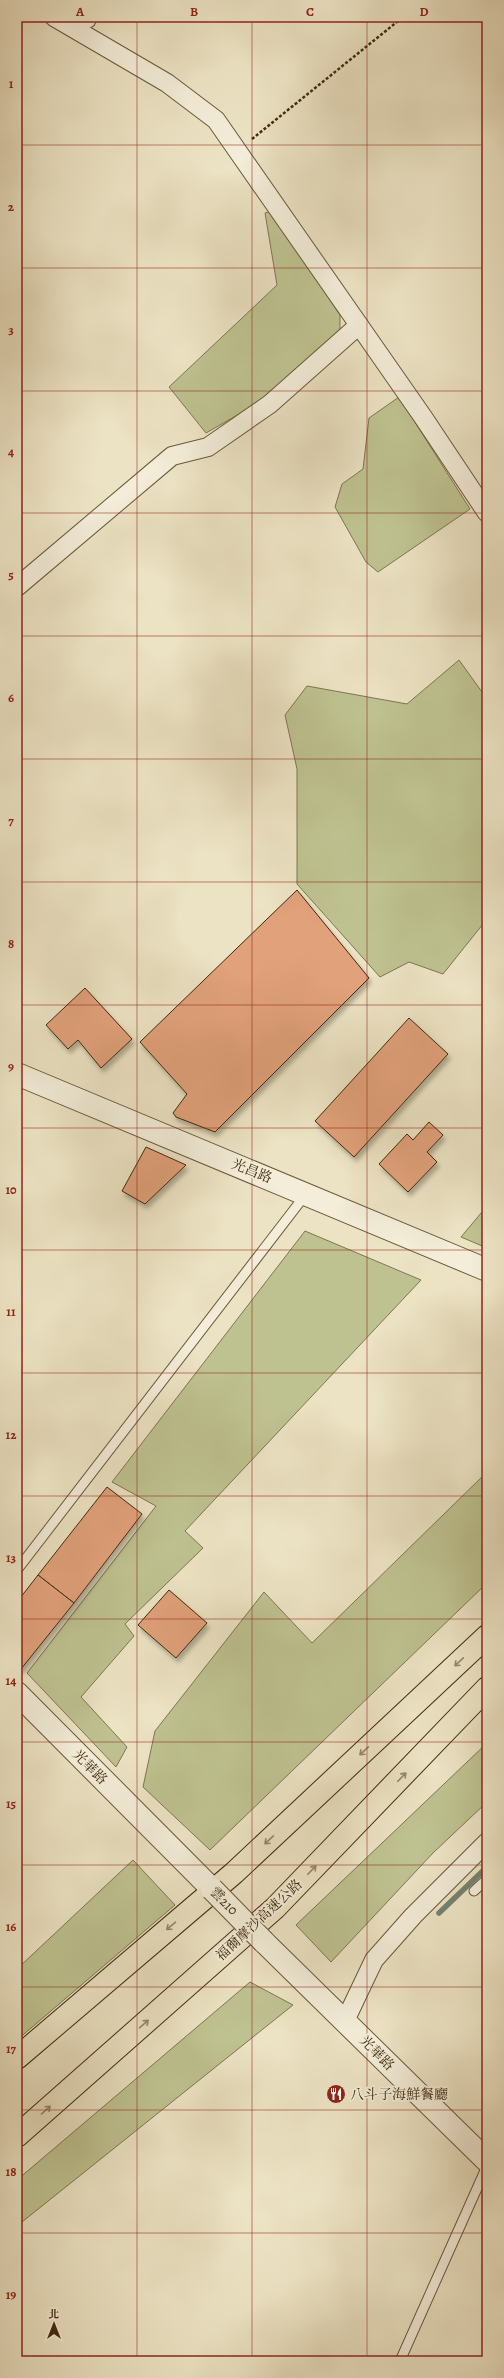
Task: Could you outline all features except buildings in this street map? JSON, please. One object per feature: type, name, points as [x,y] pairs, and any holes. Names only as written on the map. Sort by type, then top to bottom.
[{"type":"highway","points":[[17,2058],[234,1872],[487,1636]]},
{"type":"highway","name":"福爾摩沙高速公路","points":[[17,2136],[276,1908],[487,1688]]},
{"type":"street","points":[[54,17],[167,83],[216,120],[423,417],[487,513]]},
{"type":"street","points":[[17,588],[172,456],[208,447],[270,404],[359,325]]},
{"type":"street","name":"光昌路","points":[[17,1074],[307,1193],[487,1270]]},
{"type":"street","name":"光華路","points":[[17,1693],[162,1841]]},
{"type":"street","name":"雲210","points":[[162,1841],[319,1996]]},
{"type":"street","points":[[345,2021],[374,1960],[413,1916],[487,1842]]},
{"type":"street","name":"光華路","points":[[319,1996],[487,2161]]},
{"type":"lane","points":[[17,1570],[307,1193]]},
{"type":"lane","points":[[474,1891],[487,1879]]},
{"type":"lane","points":[[400,2361],[487,2166]]},
{"type":"path","points":[[237,150],[403,17]]},
{"type":"green space","points":[[271,211],[340,315],[340,331],[269,397],[206,433],[169,387],[277,285],[265,213]]},
{"type":"green space","points":[[399,397],[470,509],[378,572],[366,562],[335,507],[342,484],[363,469],[369,418]]},
{"type":"green space","points":[[459,660],[487,699],[487,919],[443,974],[409,962],[380,977],[297,884],[297,769],[285,715],[307,686],[407,704]]},
{"type":"green space","points":[[487,1206],[487,1248],[461,1237]]},
{"type":"green space","points":[[305,1231],[421,1280],[185,1531],[203,1548],[125,1624],[134,1636],[81,1697],[127,1747],[116,1767],[27,1673],[156,1506],[112,1482]]},
{"type":"green space","points":[[487,1472],[487,1583],[210,1850],[143,1787],[155,1731],[264,1592],[312,1643]]},
{"type":"green space","points":[[487,1743],[487,1802],[433,1853],[331,1962],[296,1925]]},
{"type":"green space","points":[[133,1860],[175,1905],[17,2040],[17,1969]]},
{"type":"green space","points":[[250,1982],[293,2005],[17,2226],[17,2180]]},
{"type":"waterway","points":[[439,1913],[487,1867]]},
{"type":"place","name":"八斗子海鮮餐廳","points":[[336,2094]]}]
